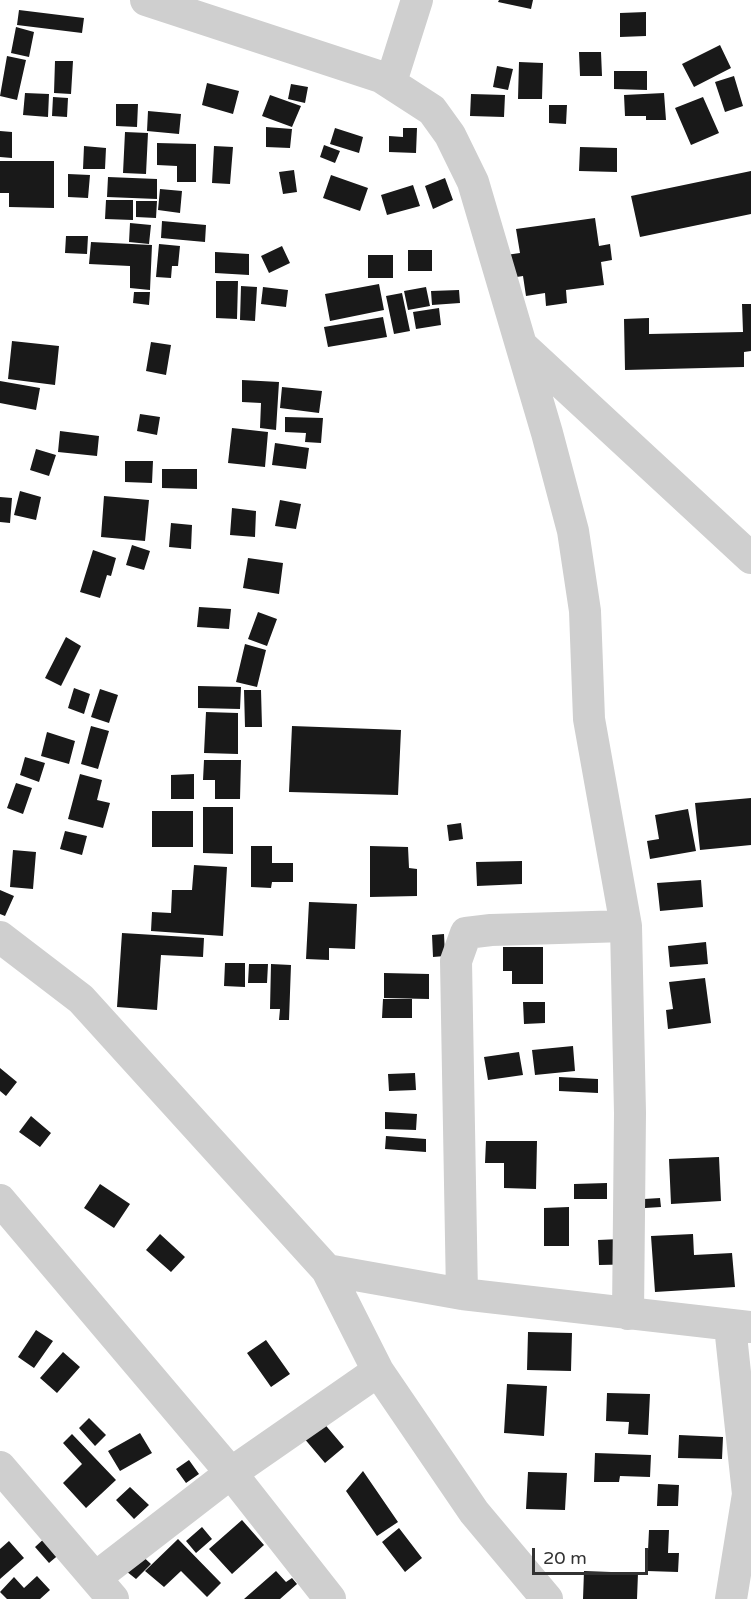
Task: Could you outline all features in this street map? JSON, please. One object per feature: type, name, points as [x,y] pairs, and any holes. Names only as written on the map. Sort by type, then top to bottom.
[{"type":"street","points":[[146,0],[381,77],[390,82],[432,110],[450,135],[473,182],[573,531],[585,611],[589,719],[626,926],[630,1113],[628,1314]]},
{"type":"street","points":[[390,82],[417,0]]},
{"type":"street","points":[[521,345],[751,558]]},
{"type":"street","points":[[462,1294],[456,961],[459,946],[466,933],[491,930],[626,926]]},
{"type":"street","points":[[0,937],[81,999],[327,1270],[378,1371],[474,1512],[547,1599]]},
{"type":"street","points":[[0,1200],[231,1473],[330,1599]]},
{"type":"street","points":[[327,1270],[462,1294],[740,1327],[748,1494],[731,1599]]},
{"type":"street","points":[[0,1467],[104,1589],[231,1473],[378,1371]]},
{"type":"building","points":[[499,0],[533,0],[531,9],[498,2]]},
{"type":"building","points":[[19,10],[84,18],[82,33],[17,25]]},
{"type":"building","points":[[646,12],[646,36],[620,37],[620,13]]},
{"type":"building","points":[[16,27],[34,32],[29,57],[11,53]]},
{"type":"building","points":[[720,45],[731,68],[694,87],[682,64]]},
{"type":"building","points":[[579,52],[601,52],[602,76],[580,76]]},
{"type":"building","points":[[7,56],[26,60],[17,100],[0,96]]},
{"type":"building","points":[[55,61],[73,61],[71,94],[54,93]]},
{"type":"building","points":[[519,62],[543,63],[542,99],[518,99]]},
{"type":"building","points":[[497,66],[513,69],[508,90],[493,87]]},
{"type":"building","points":[[614,71],[647,71],[647,90],[614,89]]},
{"type":"building","points":[[734,76],[743,106],[725,112],[715,82]]},
{"type":"building","points":[[207,83],[239,91],[233,114],[202,105]]},
{"type":"building","points":[[291,84],[308,87],[305,103],[288,99]]},
{"type":"building","points":[[25,93],[49,94],[48,117],[23,115]]},
{"type":"building","points":[[664,93],[666,120],[646,120],[646,116],[625,116],[624,95]]},
{"type":"building","points":[[471,94],[505,95],[504,117],[470,116]]},
{"type":"building","points":[[270,95],[301,106],[292,127],[262,116]]},
{"type":"building","points":[[53,97],[68,98],[67,117],[52,116]]},
{"type":"building","points":[[703,97],[719,133],[691,145],[675,108]]},
{"type":"building","points":[[116,104],[138,104],[137,127],[116,126]]},
{"type":"building","points":[[549,105],[567,105],[566,124],[549,123]]},
{"type":"building","points":[[148,111],[181,114],[179,134],[147,131]]},
{"type":"building","points":[[266,127],[292,129],[290,148],[266,147]]},
{"type":"building","points":[[335,128],[363,137],[359,153],[330,144]]},
{"type":"building","points":[[403,128],[417,128],[416,153],[389,152],[389,136],[403,137]]},
{"type":"building","points":[[0,131],[12,132],[12,158],[0,157]]},
{"type":"building","points":[[125,132],[148,133],[146,174],[123,173]]},
{"type":"building","points":[[157,143],[196,144],[196,182],[177,182],[177,166],[157,165]]},
{"type":"building","points":[[324,145],[340,151],[335,163],[320,157]]},
{"type":"building","points":[[84,146],[106,148],[105,169],[83,169]]},
{"type":"building","points":[[214,146],[233,147],[230,184],[212,183]]},
{"type":"building","points":[[580,147],[617,148],[617,172],[579,171]]},
{"type":"building","points":[[0,161],[54,161],[54,208],[9,207],[9,193],[0,193]]},
{"type":"building","points":[[294,170],[297,192],[283,194],[279,172]]},
{"type":"building","points":[[751,171],[751,214],[640,237],[631,196]]},
{"type":"building","points":[[68,174],[90,175],[88,198],[68,197]]},
{"type":"building","points":[[331,175],[368,188],[360,211],[323,198]]},
{"type":"building","points":[[108,177],[157,179],[157,199],[107,197]]},
{"type":"building","points":[[445,178],[453,200],[433,209],[425,186]]},
{"type":"building","points":[[413,185],[420,206],[387,215],[381,195]]},
{"type":"building","points":[[160,189],[182,191],[180,213],[158,210]]},
{"type":"building","points":[[106,200],[133,200],[133,220],[105,219]]},
{"type":"building","points":[[136,201],[157,201],[156,218],[136,217]]},
{"type":"building","points":[[595,218],[599,246],[610,244],[612,260],[601,262],[604,285],[566,290],[567,303],[546,306],[545,293],[526,296],[523,276],[510,278],[506,255],[520,253],[516,229]]},
{"type":"building","points":[[162,221],[206,225],[205,242],[161,238]]},
{"type":"building","points":[[130,223],[151,225],[149,244],[129,242]]},
{"type":"building","points":[[66,236],[88,236],[87,254],[65,253]]},
{"type":"building","points":[[91,242],[152,245],[150,290],[130,288],[130,266],[89,264]]},
{"type":"building","points":[[159,244],[180,246],[178,266],[172,266],[171,278],[156,277]]},
{"type":"building","points":[[282,246],[290,263],[269,273],[261,256]]},
{"type":"building","points":[[408,250],[432,250],[432,271],[408,271]]},
{"type":"building","points":[[215,252],[249,254],[249,275],[215,273]]},
{"type":"building","points":[[368,255],[393,255],[393,278],[368,278]]},
{"type":"building","points":[[216,281],[238,281],[237,319],[216,318]]},
{"type":"building","points":[[379,284],[384,310],[330,321],[325,294]]},
{"type":"building","points":[[241,286],[257,287],[255,321],[240,320]]},
{"type":"building","points":[[263,287],[288,290],[286,307],[261,304]]},
{"type":"building","points":[[426,287],[430,306],[408,310],[404,291]]},
{"type":"building","points":[[459,290],[460,303],[432,305],[431,291]]},
{"type":"building","points":[[134,292],[150,292],[149,305],[133,303]]},
{"type":"building","points":[[402,293],[410,331],[394,334],[386,296]]},
{"type":"building","points":[[742,304],[751,304],[751,351],[744,352],[744,367],[625,370],[624,319],[649,318],[649,334],[743,332]]},
{"type":"building","points":[[439,308],[441,325],[416,329],[413,312]]},
{"type":"building","points":[[383,317],[387,337],[328,347],[324,327]]},
{"type":"building","points":[[12,341],[59,346],[55,385],[8,379]]},
{"type":"building","points":[[151,342],[171,345],[166,375],[146,371]]},
{"type":"building","points":[[242,380],[279,382],[276,430],[260,428],[261,403],[242,402]]},
{"type":"building","points":[[0,381],[40,388],[36,410],[0,403]]},
{"type":"building","points":[[282,387],[322,391],[319,413],[280,408]]},
{"type":"building","points":[[140,414],[160,417],[157,435],[137,431]]},
{"type":"building","points":[[285,417],[323,418],[321,443],[305,442],[306,433],[285,432]]},
{"type":"building","points":[[232,428],[268,432],[265,467],[228,463]]},
{"type":"building","points":[[60,431],[99,436],[97,456],[58,452]]},
{"type":"building","points":[[275,443],[309,448],[306,469],[272,465]]},
{"type":"building","points":[[36,449],[56,455],[49,476],[30,470]]},
{"type":"building","points":[[125,461],[153,461],[152,483],[125,482]]},
{"type":"building","points":[[162,469],[197,469],[197,489],[162,488]]},
{"type":"building","points":[[20,491],[41,497],[36,520],[14,515]]},
{"type":"building","points":[[104,496],[149,500],[145,541],[101,537]]},
{"type":"building","points":[[0,497],[12,498],[10,523],[0,522]]},
{"type":"building","points":[[280,500],[301,504],[296,529],[275,526]]},
{"type":"building","points":[[232,508],[256,511],[255,537],[230,535]]},
{"type":"building","points":[[171,523],[192,525],[191,549],[169,547]]},
{"type":"building","points":[[132,545],[150,551],[144,570],[126,565]]},
{"type":"building","points":[[93,550],[116,558],[111,576],[107,575],[100,598],[80,592]]},
{"type":"building","points":[[248,558],[283,563],[279,594],[243,588]]},
{"type":"building","points":[[199,607],[231,609],[229,629],[197,627]]},
{"type":"building","points":[[258,612],[277,619],[267,646],[248,639]]},
{"type":"building","points":[[66,637],[81,646],[61,686],[45,678]]},
{"type":"building","points":[[245,644],[266,650],[257,687],[236,682]]},
{"type":"building","points":[[198,686],[241,687],[240,709],[198,708]]},
{"type":"building","points":[[74,688],[90,694],[84,714],[68,708]]},
{"type":"building","points":[[100,689],[118,695],[109,723],[91,717]]},
{"type":"building","points":[[244,690],[261,690],[262,727],[245,727]]},
{"type":"building","points":[[206,712],[238,713],[238,754],[204,753]]},
{"type":"building","points":[[91,726],[109,731],[98,769],[81,764]]},
{"type":"building","points":[[292,726],[401,730],[398,795],[289,792]]},
{"type":"building","points":[[47,732],[75,741],[69,764],[41,756]]},
{"type":"building","points":[[25,757],[45,763],[39,782],[20,775]]},
{"type":"building","points":[[204,760],[241,760],[240,799],[215,799],[215,780],[203,780]]},
{"type":"building","points":[[80,774],[102,780],[97,800],[110,803],[103,828],[68,819]]},
{"type":"building","points":[[194,774],[194,799],[171,799],[171,775]]},
{"type":"building","points":[[16,783],[32,788],[23,814],[7,808]]},
{"type":"building","points":[[751,798],[751,845],[700,850],[695,803]]},
{"type":"building","points":[[203,807],[233,807],[233,854],[203,853]]},
{"type":"building","points":[[688,809],[696,851],[650,859],[647,841],[659,839],[655,815]]},
{"type":"building","points":[[152,811],[193,811],[193,847],[152,847]]},
{"type":"building","points":[[461,823],[463,839],[449,841],[447,825]]},
{"type":"building","points":[[65,831],[87,836],[82,855],[60,849]]},
{"type":"building","points":[[251,846],[272,846],[272,863],[293,863],[293,882],[272,882],[271,888],[251,887]]},
{"type":"building","points":[[370,846],[408,847],[409,868],[417,869],[417,896],[370,897]]},
{"type":"building","points":[[13,850],[36,852],[33,889],[10,887]]},
{"type":"building","points":[[522,861],[522,884],[477,886],[476,862]]},
{"type":"building","points":[[194,865],[227,867],[223,936],[151,931],[152,912],[171,913],[172,890],[192,890]]},
{"type":"building","points":[[701,880],[703,907],[660,911],[657,883]]},
{"type":"building","points":[[0,890],[14,896],[5,916],[0,914]]},
{"type":"building","points":[[309,902],[357,904],[355,949],[329,948],[329,960],[306,959]]},
{"type":"building","points":[[122,933],[204,938],[203,957],[161,955],[157,1010],[117,1007]]},
{"type":"building","points":[[444,934],[445,956],[433,957],[432,935]]},
{"type":"building","points":[[706,942],[708,964],[670,967],[668,946]]},
{"type":"building","points":[[503,947],[543,947],[543,984],[512,984],[512,971],[503,971]]},
{"type":"building","points":[[225,963],[245,963],[245,987],[224,986]]},
{"type":"building","points":[[249,964],[268,964],[267,983],[248,983]]},
{"type":"building","points":[[271,964],[291,965],[289,1020],[279,1020],[280,1009],[270,1009]]},
{"type":"building","points":[[384,973],[429,974],[429,999],[384,998]]},
{"type":"building","points":[[705,978],[711,1023],[668,1029],[666,1010],[673,1009],[669,982]]},
{"type":"building","points":[[383,999],[412,999],[412,1018],[382,1018]]},
{"type":"building","points":[[523,1002],[545,1002],[545,1023],[524,1024]]},
{"type":"building","points":[[573,1046],[575,1071],[535,1075],[532,1050]]},
{"type":"building","points":[[519,1052],[523,1075],[488,1080],[484,1057]]},
{"type":"building","points":[[0,1068],[17,1082],[6,1096],[0,1091]]},
{"type":"building","points":[[415,1073],[416,1090],[389,1091],[388,1074]]},
{"type":"building","points":[[559,1077],[598,1079],[598,1093],[559,1091]]},
{"type":"building","points":[[385,1112],[417,1114],[416,1130],[385,1129]]},
{"type":"building","points":[[31,1116],[51,1133],[40,1147],[19,1132]]},
{"type":"building","points":[[386,1136],[426,1139],[426,1152],[385,1149]]},
{"type":"building","points":[[486,1141],[537,1141],[536,1189],[504,1188],[504,1163],[485,1163]]},
{"type":"building","points":[[719,1157],[721,1201],[671,1204],[669,1159]]},
{"type":"building","points":[[607,1183],[607,1199],[574,1199],[574,1184]]},
{"type":"building","points":[[100,1184],[130,1204],[114,1228],[84,1208]]},
{"type":"building","points":[[660,1198],[661,1207],[645,1208],[644,1199]]},
{"type":"building","points":[[569,1207],[569,1246],[544,1246],[544,1208]]},
{"type":"building","points":[[160,1234],[185,1257],[171,1272],[146,1250]]},
{"type":"building","points":[[693,1234],[694,1255],[732,1253],[735,1287],[655,1292],[651,1236]]},
{"type":"building","points":[[642,1238],[643,1264],[599,1265],[598,1240]]},
{"type":"building","points":[[36,1330],[53,1341],[34,1368],[18,1357]]},
{"type":"building","points":[[528,1332],[572,1333],[571,1371],[527,1370]]},
{"type":"building","points":[[266,1340],[290,1374],[271,1387],[247,1353]]},
{"type":"building","points":[[63,1352],[80,1367],[57,1393],[40,1378]]},
{"type":"building","points":[[507,1384],[547,1386],[544,1436],[504,1433]]},
{"type":"building","points":[[607,1393],[650,1394],[648,1435],[628,1434],[629,1422],[606,1421]]},
{"type":"building","points":[[89,1418],[106,1435],[95,1446],[79,1428]]},
{"type":"building","points":[[322,1421],[344,1447],[325,1463],[303,1437]]},
{"type":"building","points":[[140,1433],[152,1453],[120,1471],[108,1451]]},
{"type":"building","points":[[72,1434],[116,1480],[86,1508],[63,1483],[82,1464],[63,1443]]},
{"type":"building","points":[[679,1435],[723,1437],[722,1459],[678,1458]]},
{"type":"building","points":[[595,1453],[651,1455],[650,1477],[620,1476],[619,1482],[594,1482]]},
{"type":"building","points":[[189,1460],[199,1474],[186,1483],[176,1469]]},
{"type":"building","points":[[363,1471],[398,1522],[377,1536],[346,1491]]},
{"type":"building","points":[[528,1472],[567,1473],[565,1510],[526,1509]]},
{"type":"building","points":[[658,1484],[679,1485],[678,1506],[657,1506]]},
{"type":"building","points":[[130,1487],[149,1505],[134,1519],[116,1500]]},
{"type":"building","points":[[242,1520],[264,1545],[232,1574],[209,1549]]},
{"type":"building","points":[[202,1527],[212,1539],[196,1553],[186,1541]]},
{"type":"building","points":[[399,1528],[422,1558],[405,1572],[382,1542]]},
{"type":"building","points":[[649,1530],[669,1530],[668,1553],[679,1553],[678,1572],[647,1571]]},
{"type":"building","points":[[47,1536],[62,1552],[49,1563],[35,1547]]},
{"type":"building","points":[[178,1539],[221,1583],[207,1597],[181,1571],[164,1587],[145,1571]]},
{"type":"building","points":[[9,1541],[24,1558],[0,1579],[0,1549]]},
{"type":"building","points":[[138,1552],[151,1564],[136,1579],[121,1567]]},
{"type":"building","points":[[276,1571],[286,1582],[292,1578],[297,1584],[280,1599],[244,1599]]},
{"type":"building","points":[[584,1571],[638,1573],[637,1599],[583,1599]]},
{"type":"building","points":[[37,1576],[50,1590],[40,1599],[7,1599],[0,1592],[14,1577],[24,1588]]}]
